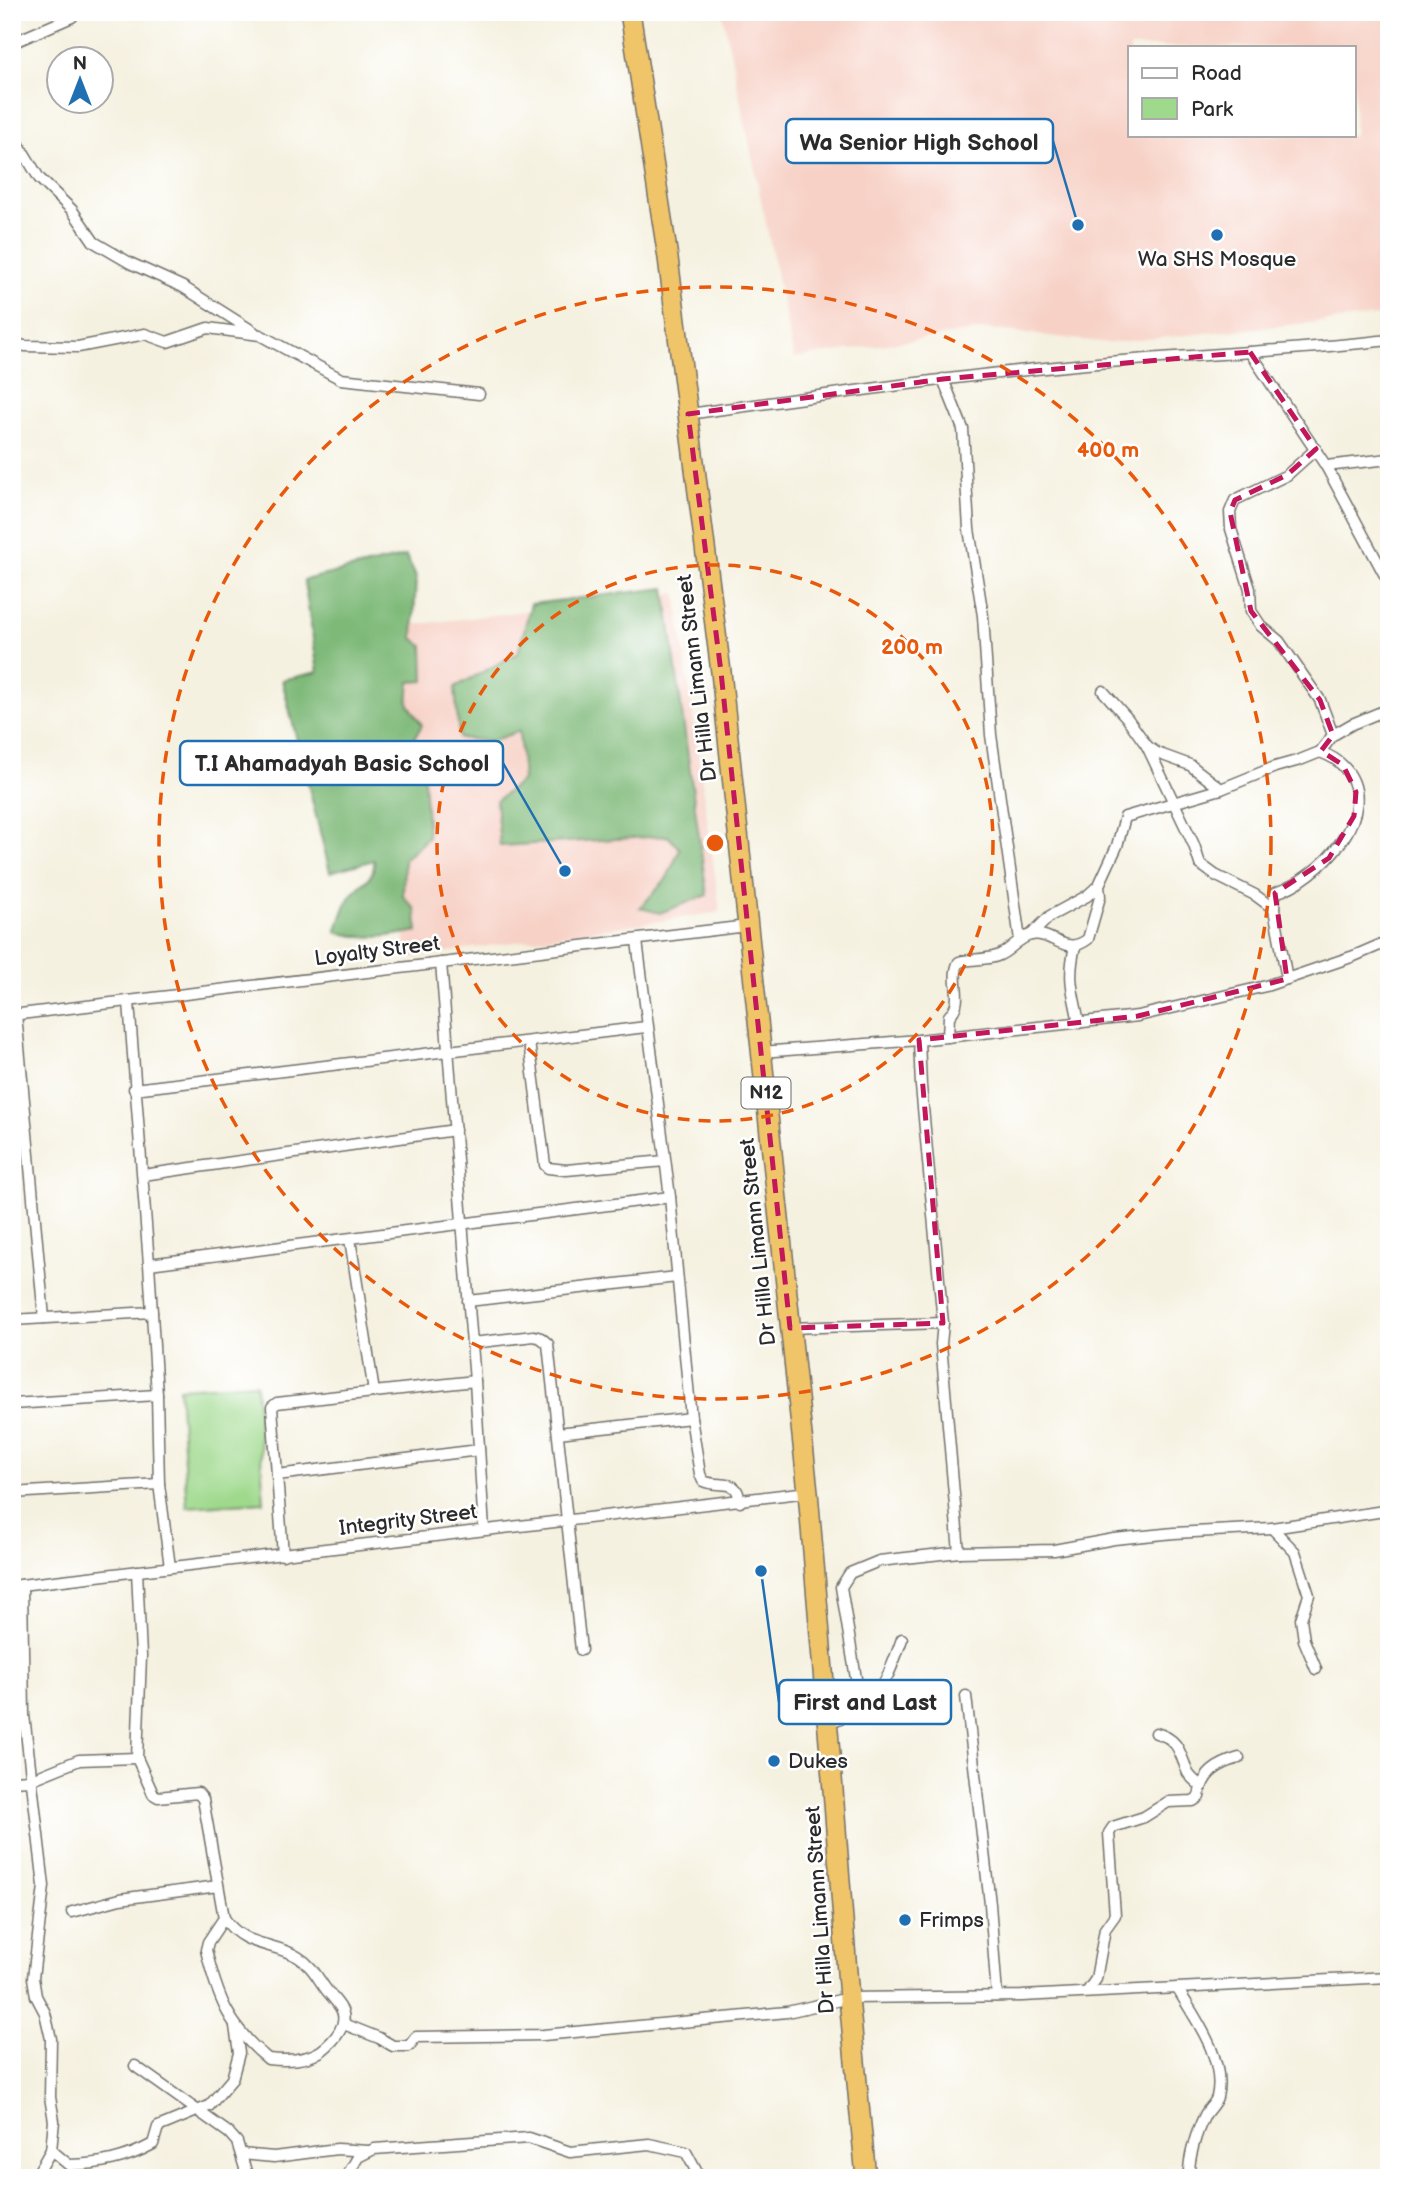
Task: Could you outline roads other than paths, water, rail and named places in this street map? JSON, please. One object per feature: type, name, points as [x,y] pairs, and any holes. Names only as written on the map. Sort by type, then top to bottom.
[{"type":"highway","name":"Dr Hilla Limann Street","points":[[630,12],[668,258],[721,672],[808,1492],[866,2178]]},
{"type":"street","points":[[12,43],[72,17],[76,12]]},
{"type":"street","points":[[12,132],[39,178],[72,210],[94,242],[130,263],[183,287],[260,335],[341,379],[479,394]]},
{"type":"street","points":[[12,343],[25,346],[78,347],[145,334],[167,342],[208,328],[260,335]]},
{"type":"street","points":[[688,414],[943,379],[1108,362],[1389,340]]},
{"type":"street","points":[[1250,352],[1316,449],[1389,583]]},
{"type":"street","points":[[943,379],[963,429],[969,529],[983,616],[991,735],[1025,938]]},
{"type":"street","points":[[1316,449],[1287,475],[1235,500],[1230,512],[1231,530],[1250,589],[1251,611],[1261,626],[1279,641],[1320,700],[1333,735]]},
{"type":"street","points":[[1326,466],[1389,459]]},
{"type":"street","points":[[1104,691],[1147,746],[1194,845],[1200,864],[1274,909]]},
{"type":"street","points":[[948,1037],[949,1016],[958,1004],[955,970],[958,962],[997,956],[1025,938],[1050,916],[1087,896],[1099,885],[1117,846],[1125,817],[1221,789],[1320,752],[1333,735],[1352,724],[1381,712],[1389,714]]},
{"type":"street","points":[[1147,746],[1157,753],[1190,765],[1221,789]]},
{"type":"street","points":[[1287,979],[1274,909],[1275,893],[1289,889],[1329,858],[1343,840],[1354,816],[1356,792],[1352,778],[1343,765],[1320,752]]},
{"type":"street","points":[[1025,938],[1049,938],[1074,946],[1088,939],[1100,897],[1099,885]]},
{"type":"street","name":"Loyalty Street","points":[[14,1014],[747,926]]},
{"type":"street","points":[[637,941],[670,1198],[691,1418],[700,1474],[703,1481],[711,1485],[735,1487],[739,1490],[740,1502]]},
{"type":"street","points":[[761,1052],[919,1040],[1138,1016],[1287,979],[1389,941]]},
{"type":"street","points":[[1074,946],[1070,988],[1079,1023]]},
{"type":"street","points":[[441,963],[475,1381],[484,1530]]},
{"type":"street","points":[[129,1002],[152,1312],[159,1484],[170,1567]]},
{"type":"street","points":[[14,1014],[44,1318]]},
{"type":"street","points":[[134,1089],[646,1027]]},
{"type":"street","points":[[919,1040],[920,1086],[943,1322],[941,1344],[959,1552]]},
{"type":"street","points":[[529,1042],[545,1165],[548,1168],[566,1170],[665,1161]]},
{"type":"street","points":[[143,1175],[455,1130]]},
{"type":"street","points":[[149,1264],[670,1198]]},
{"type":"street","points":[[350,1239],[374,1392]]},
{"type":"street","points":[[468,1301],[677,1277]]},
{"type":"street","points":[[12,1320],[152,1312]]},
{"type":"street","points":[[790,1328],[943,1322]]},
{"type":"street","points":[[472,1343],[534,1336],[548,1344],[581,1650]]},
{"type":"street","points":[[283,1555],[272,1408],[277,1404],[475,1381]]},
{"type":"street","points":[[12,1404],[157,1395]]},
{"type":"street","points":[[558,1433],[691,1418]]},
{"type":"street","points":[[277,1475],[479,1450]]},
{"type":"street","points":[[12,1493],[159,1484]]},
{"type":"street","name":"Integrity Street","points":[[17,1585],[808,1492]]},
{"type":"street","points":[[861,1709],[841,1587],[845,1578],[860,1567],[959,1552],[1054,1550],[1114,1539],[1272,1528],[1389,1512]]},
{"type":"street","points":[[1272,1528],[1295,1552],[1309,1595],[1301,1619],[1304,1640],[1316,1669]]},
{"type":"street","points":[[137,1571],[141,1656],[137,1758],[153,1794],[158,1797],[198,1793],[203,1800],[224,1918],[230,1928],[241,1937],[298,1956],[309,1965],[342,2009],[344,2024],[336,2037],[315,2055],[268,2059],[235,2026],[224,2006],[206,1950],[208,1942],[224,1918]]},
{"type":"street","points":[[17,1585],[24,1715],[44,1886],[33,1978],[36,1996],[46,2013],[51,2039],[50,2097],[54,2121],[51,2150],[35,2178]]},
{"type":"street","points":[[828,1723],[861,1709],[884,1684],[902,1639]]},
{"type":"street","points":[[966,1696],[990,1904],[997,1996]]},
{"type":"street","points":[[1156,1733],[1165,1735],[1184,1756],[1189,1775],[1201,1786]]},
{"type":"street","points":[[12,1781],[30,1780],[79,1760],[137,1758]]},
{"type":"street","points":[[1087,1992],[1096,1979],[1105,1929],[1115,1915],[1109,1833],[1113,1826],[1144,1817],[1168,1802],[1193,1801],[1199,1797],[1201,1786],[1213,1769],[1222,1763],[1240,1758]]},
{"type":"street","points":[[72,1912],[120,1899],[218,1886]]},
{"type":"street","points":[[344,2024],[393,2046],[409,2046],[416,2037],[544,2035],[787,2011],[849,1998],[997,1996],[1389,1978]]},
{"type":"street","points":[[1177,1988],[1212,2048],[1217,2074],[1217,2098],[1205,2115],[1189,2178]]},
{"type":"street","points":[[51,2150],[69,2165],[92,2165],[131,2156],[153,2144],[159,2127],[209,2106],[232,2079],[239,2053],[235,2026]]},
{"type":"street","points":[[135,2066],[229,2133],[237,2143],[248,2178]]},
{"type":"street","points":[[241,2154],[274,2157],[337,2149],[368,2151],[529,2138],[570,2152],[649,2144],[686,2152],[700,2178]]},
{"type":"street","points":[[346,2178],[358,2158],[368,2151]]},
{"type":"place","name":"Wa Senior High School","points":[[1078,225]]},
{"type":"place","name":"Wa SHS Mosque","points":[[1217,235]]},
{"type":"place","name":"T.I Ahamadyah Basic School","points":[[565,871]]},
{"type":"place","name":"First and Last","points":[[761,1571]]},
{"type":"place","name":"Dukes","points":[[774,1761]]},
{"type":"place","name":"Frimps","points":[[905,1920]]}]
